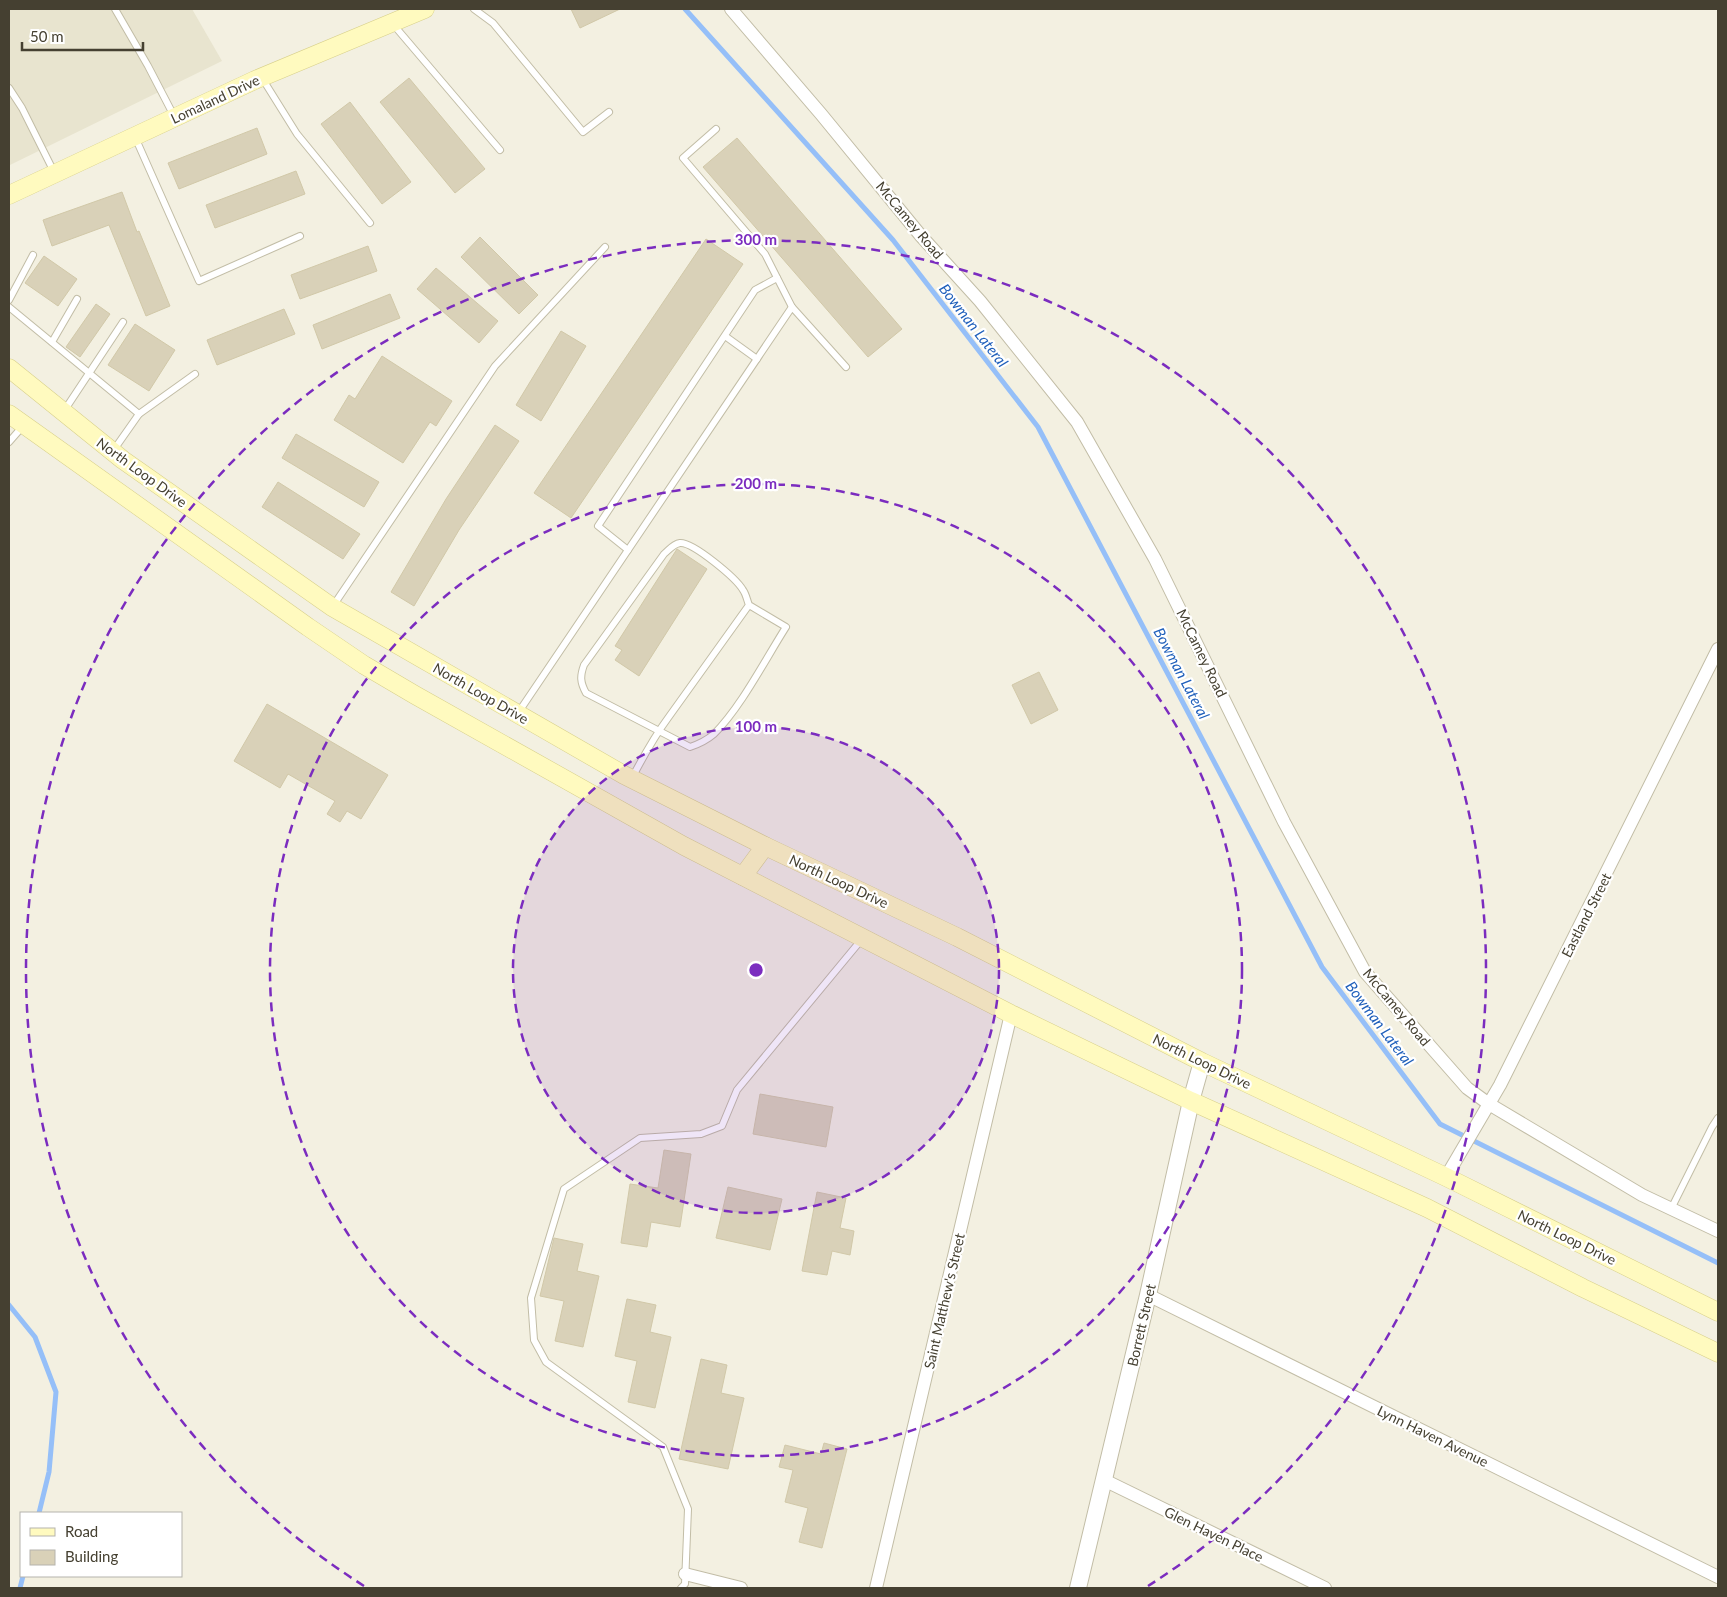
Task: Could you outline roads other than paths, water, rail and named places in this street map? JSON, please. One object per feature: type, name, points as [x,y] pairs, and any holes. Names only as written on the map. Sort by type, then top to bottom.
[{"type":"main road","name":"Lomaland Drive","points":[[9,195],[262,77],[425,9]]},
{"type":"main road","name":"North Loop Drive","points":[[9,368],[112,452],[332,607],[632,779],[765,846],[957,937],[1202,1062],[1446,1177],[1718,1312]]},
{"type":"main road","name":"North Loop Drive","points":[[9,414],[300,622],[364,665],[684,846],[1011,1014],[1191,1101],[1427,1208],[1574,1284],[1718,1353]]},
{"type":"main road","points":[[742,876],[765,846]]},
{"type":"street","name":"McCamey Road","points":[[730,9],[821,114],[921,236],[980,301],[1077,422],[1155,559],[1284,822],[1365,972],[1486,1109],[1642,1195],[1718,1231]]},
{"type":"street","name":"Eastland Street","points":[[1446,1177],[1500,1085],[1718,649]]},
{"type":"street","name":"Saint Matthew's Street","points":[[876,1588],[1011,1014]]},
{"type":"street","name":"Borrett Street","points":[[1078,1588],[1148,1295],[1191,1101],[1202,1062]]},
{"type":"street","name":"Lynn Haven Avenue","points":[[1148,1295],[1718,1577]]},
{"type":"street","name":"Glen Haven Place","points":[[1104,1480],[1325,1588]]},
{"type":"street","points":[[685,1574],[740,1588]]},
{"type":"lane","points":[[115,9],[175,117]]},
{"type":"lane","points":[[474,9],[493,23],[583,132],[609,112]]},
{"type":"lane","points":[[392,22],[500,150]]},
{"type":"lane","points":[[262,77],[297,134],[370,223]]},
{"type":"lane","points":[[9,88],[22,108],[55,173]]},
{"type":"lane","points":[[716,129],[683,158],[765,254],[792,307],[846,367]]},
{"type":"lane","points":[[134,136],[199,281],[300,236]]},
{"type":"lane","points":[[332,607],[495,366],[605,248]]},
{"type":"lane","points":[[9,300],[34,255]]},
{"type":"lane","points":[[628,550],[598,526],[755,290],[777,278]]},
{"type":"lane","points":[[52,342],[77,299]]},
{"type":"lane","points":[[9,307],[139,414]]},
{"type":"lane","points":[[518,714],[792,307]]},
{"type":"lane","points":[[63,412],[123,322]]},
{"type":"lane","points":[[724,336],[757,359]]},
{"type":"lane","points":[[112,452],[139,414],[195,374]]},
{"type":"lane","points":[[9,442],[24,425]]},
{"type":"lane","points":[[683,543],[692,546],[709,558],[743,589],[749,605],[786,627],[734,708],[713,734],[702,743],[690,747],[586,693],[580,684],[584,665],[664,554],[674,545],[683,543]]},
{"type":"lane","points":[[632,779],[652,740],[749,605]]},
{"type":"lane","points":[[681,1588],[685,1584],[688,1509],[662,1447],[546,1362],[534,1340],[531,1298],[564,1189],[640,1138],[701,1134],[722,1126],[736,1090],[863,938]]},
{"type":"lane","points":[[1671,1209],[1718,1118]]},
{"type":"waterway","name":"Bowman Lateral","points":[[685,9],[893,240],[1038,427],[1322,967],[1440,1124],[1718,1263]]},
{"type":"waterway","points":[[9,1305],[35,1337],[56,1392],[49,1472],[39,1512]]},
{"type":"waterway","points":[[20,1588],[23,1577]]}]
